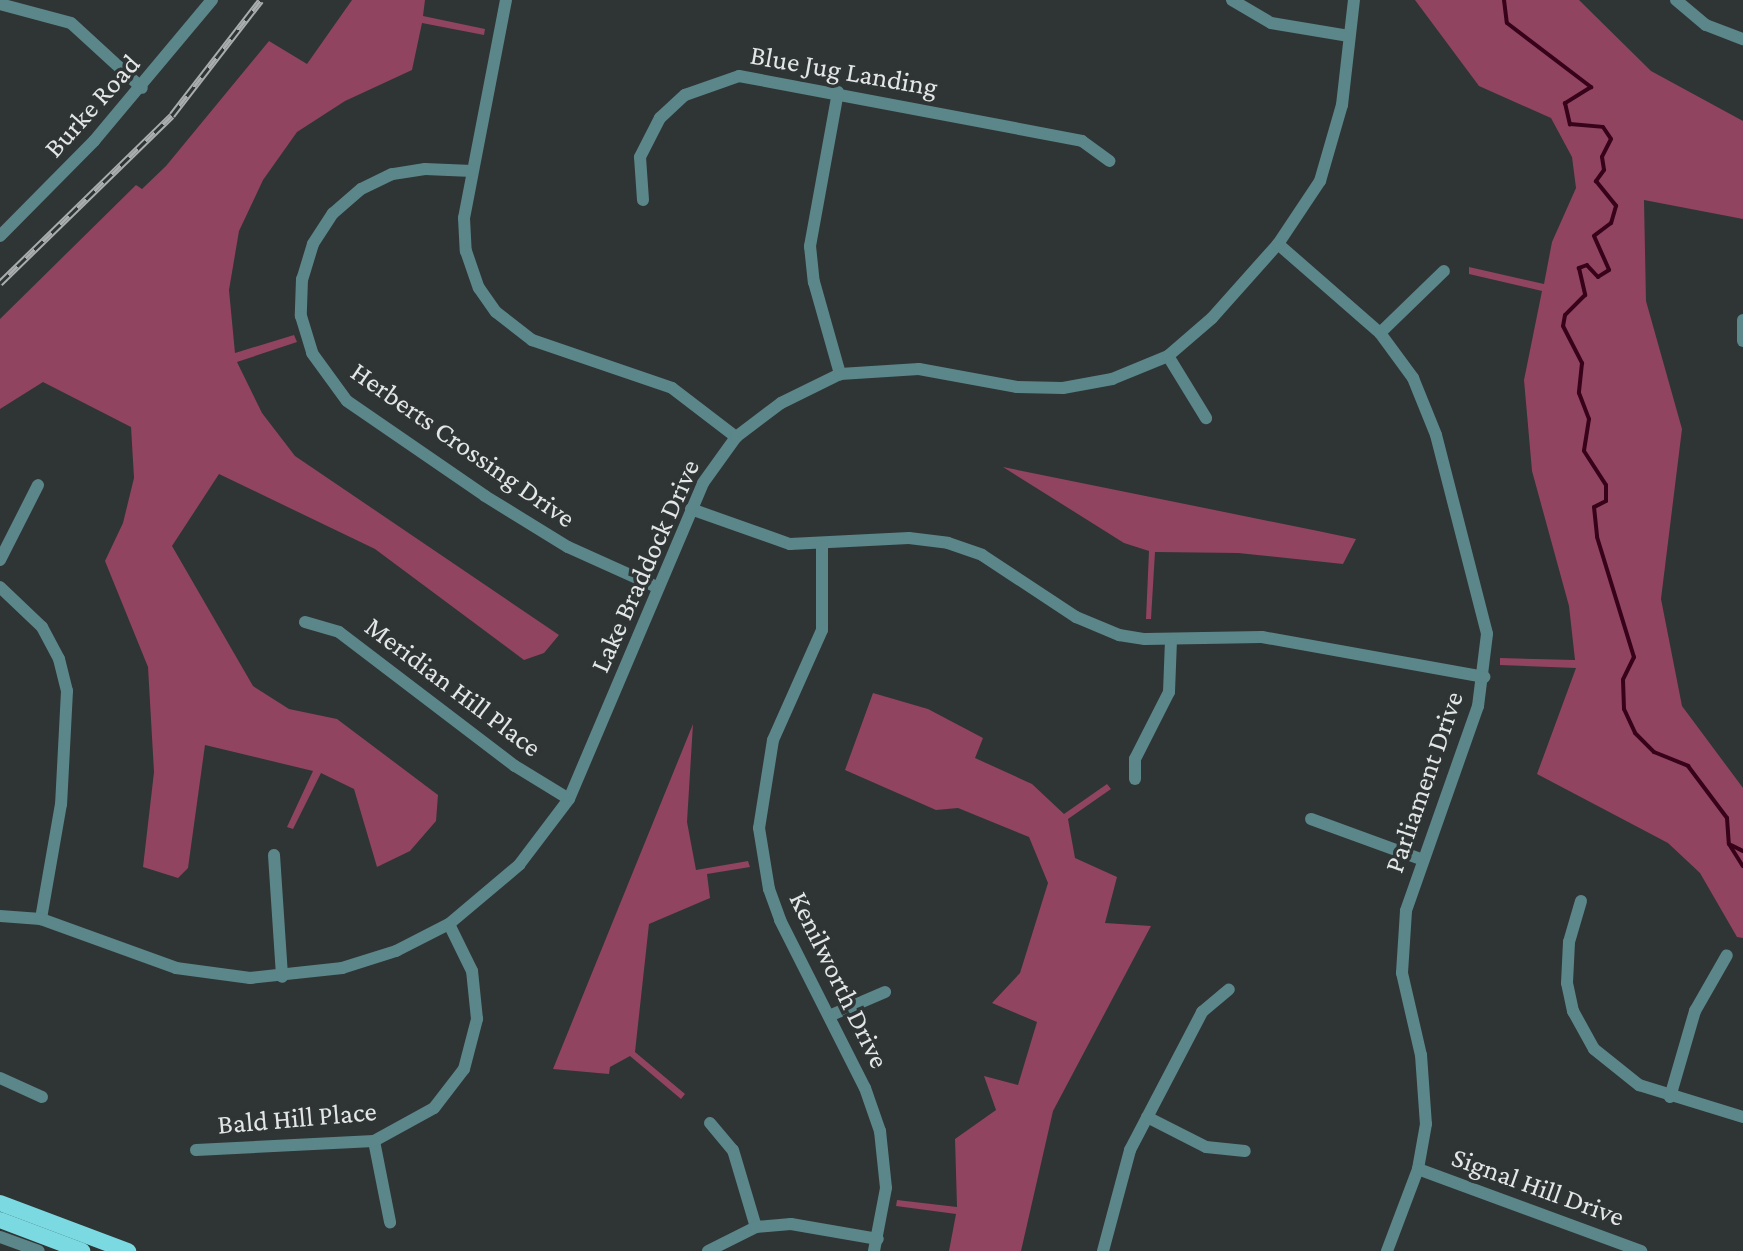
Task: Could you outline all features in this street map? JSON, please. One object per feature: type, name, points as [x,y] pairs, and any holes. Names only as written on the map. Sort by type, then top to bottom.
[{"type":"main road","points":[[0,1203],[128,1251]]},
{"type":"main road","points":[[0,1220],[82,1251]]},
{"type":"street","name":"Burke Road","points":[[0,236],[142,88],[212,0]]},
{"type":"street","points":[[506,0],[464,218],[466,251],[479,288],[496,312],[543,345],[672,388],[736,437]]},
{"type":"street","points":[[1232,0],[1271,23],[1349,36]]},
{"type":"street","name":"Lake Braddock Drive","points":[[0,916],[41,919],[176,968],[234,977],[282,977],[365,962],[449,924],[499,887],[569,799],[691,509],[703,483],[736,437],[781,403],[840,374],[919,369],[1017,387],[1063,388],[1112,379],[1168,356],[1212,318],[1278,244],[1306,207],[1328,162],[1342,105],[1354,0]]},
{"type":"street","points":[[1676,0],[1706,25],[1743,39]]},
{"type":"street","points":[[0,4],[71,23],[142,88]]},
{"type":"street","name":"Blue Jug Landing","points":[[643,200],[639,166],[644,146],[660,118],[685,95],[739,76],[838,92],[1082,141],[1110,161]]},
{"type":"street","points":[[838,92],[810,246],[814,282],[840,374]]},
{"type":"street","name":"Herberts Crossing Drive","points":[[472,171],[425,169],[392,174],[361,189],[333,213],[313,244],[302,279],[301,316],[312,353],[347,401],[472,487],[568,547],[657,587]]},
{"type":"street","name":"Parliament Drive","points":[[1278,244],[1380,333],[1413,378],[1436,435],[1483,605],[1484,677],[1472,728],[1421,859],[1406,911],[1401,955],[1426,1086],[1418,1169],[1387,1251]]},
{"type":"street","points":[[1380,333],[1444,271]]},
{"type":"street","points":[[1743,320],[1743,341]]},
{"type":"street","points":[[1168,356],[1206,418]]},
{"type":"street","points":[[0,560],[38,485]]},
{"type":"street","points":[[691,509],[777,541],[822,546],[909,538],[948,543],[982,555],[1099,629],[1171,640],[1262,637],[1484,677]]},
{"type":"street","name":"Kenilworth Drive","points":[[822,546],[822,630],[773,740],[759,828],[773,900],[880,1131],[886,1188],[876,1245]]},
{"type":"street","points":[[0,587],[42,627],[59,659],[67,691],[61,804],[41,919]]},
{"type":"street","name":"Meridian Hill Place","points":[[305,622],[339,632],[515,766],[569,799]]},
{"type":"street","points":[[1135,779],[1135,759],[1169,692],[1171,640]]},
{"type":"street","points":[[1311,819],[1421,859]]},
{"type":"street","points":[[274,855],[282,977]]},
{"type":"street","points":[[1581,901],[1566,966],[1579,1025],[1617,1072],[1670,1097],[1743,1117]]},
{"type":"street","name":"Bald Hill Place","points":[[196,1150],[374,1141],[434,1108],[456,1082],[470,1053],[477,1019],[476,986],[449,924]]},
{"type":"street","points":[[1670,1097],[1689,1026],[1727,955]]},
{"type":"street","points":[[1103,1251],[1120,1176],[1147,1117],[1202,1012],[1229,989]]},
{"type":"street","points":[[829,1016],[885,992]]},
{"type":"street","points":[[0,1078],[42,1097]]},
{"type":"street","points":[[1147,1117],[1206,1147],[1245,1151]]},
{"type":"street","points":[[710,1123],[733,1150],[756,1227]]},
{"type":"street","points":[[374,1141],[390,1222]]},
{"type":"street","name":"Signal Hill Drive","points":[[1418,1169],[1641,1251]]},
{"type":"street","points":[[708,1251],[756,1227],[814,1225],[876,1245]]},
{"type":"street","points":[[0,1237],[39,1251]]},
{"type":"shaded area","points":[[352,0],[425,0],[423,16],[485,29],[484,35],[422,23],[412,70],[345,101],[297,132],[263,180],[239,231],[229,290],[235,353],[294,335],[297,342],[237,362],[262,413],[295,456],[559,635],[544,653],[524,660],[375,549],[219,474],[172,546],[253,686],[289,709],[337,719],[438,795],[436,821],[410,851],[377,867],[354,789],[321,773],[293,829],[287,827],[313,771],[205,745],[188,868],[178,878],[143,867],[154,772],[148,667],[105,561],[123,523],[134,478],[131,427],[43,382],[0,409],[0,319],[136,185],[142,189],[166,166],[269,41],[307,64]]},
{"type":"shaded area","points":[[1415,0],[1579,0],[1651,71],[1743,121],[1743,219],[1644,200],[1646,301],[1682,429],[1661,599],[1682,706],[1743,788],[1743,938],[1737,937],[1700,873],[1668,843],[1537,774],[1576,668],[1500,665],[1500,658],[1575,660],[1569,606],[1532,471],[1524,380],[1542,291],[1469,274],[1469,267],[1544,284],[1552,242],[1576,188],[1572,157],[1551,118],[1479,86]]},
{"type":"shaded area","points":[[1003,467],[1356,539],[1343,564],[1238,553],[1155,552],[1151,619],[1146,619],[1149,551],[1124,543]]},
{"type":"shaded area","points":[[873,693],[928,709],[983,738],[975,758],[1032,784],[1064,814],[1107,784],[1111,789],[1068,819],[1075,858],[1117,877],[1105,923],[1151,926],[1053,1111],[1021,1251],[949,1251],[956,1214],[896,1206],[897,1200],[957,1207],[955,1139],[996,1110],[984,1076],[1018,1085],[1037,1022],[992,1003],[1020,973],[1048,883],[1029,837],[958,808],[936,810],[845,770]]},
{"type":"shaded area","points":[[693,724],[687,822],[696,870],[748,861],[750,867],[707,874],[710,898],[649,924],[635,1052],[685,1094],[681,1099],[630,1056],[610,1067],[609,1074],[553,1069]]},
{"type":"waterway","points":[[1504,0],[1507,23],[1591,87],[1565,103],[1570,124],[1603,127],[1611,139],[1602,157],[1604,170],[1596,181],[1616,206],[1611,223],[1594,236],[1609,270],[1598,277],[1587,265],[1579,268],[1585,295],[1565,315],[1563,326],[1582,363],[1579,393],[1589,419],[1584,451],[1606,485],[1606,501],[1594,507],[1597,537],[1634,657],[1623,680],[1624,709],[1635,733],[1654,752],[1688,766],[1727,818],[1729,844],[1743,866]]},
{"type":"waterway","points":[[1731,845],[1743,851]]},
{"type":"railway","points":[[0,283],[172,115],[261,0]]}]
